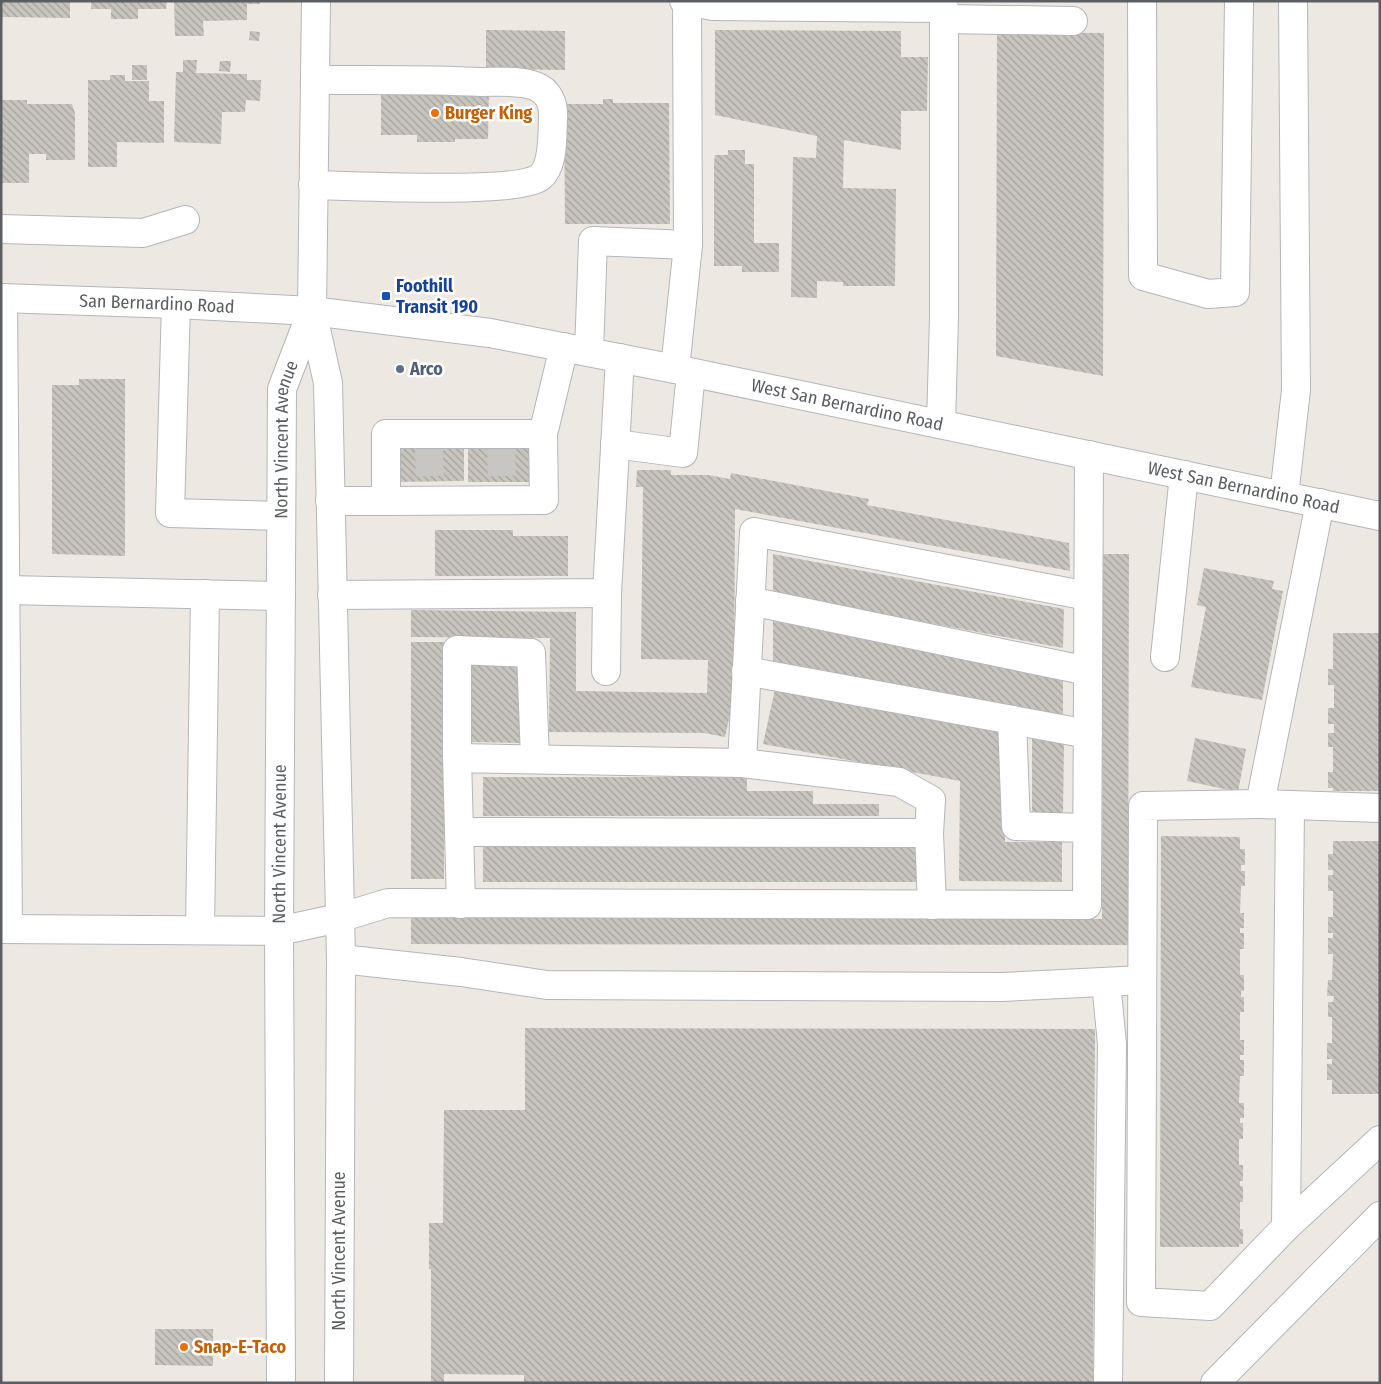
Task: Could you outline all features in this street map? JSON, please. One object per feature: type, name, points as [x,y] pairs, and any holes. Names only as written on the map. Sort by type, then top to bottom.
[{"type":"street","name":"North Vincent Avenue","points":[[316,1],[312,311],[328,383],[340,959],[339,1383]]},
{"type":"street","points":[[615,444],[683,453],[683,371],[688,245],[686,1],[713,6],[944,8],[944,317],[941,424]]},
{"type":"street","points":[[1142,1],[1143,276],[1208,294],[1235,292],[1239,1]]},
{"type":"street","points":[[1284,496],[1296,390],[1297,312],[1293,1]]},
{"type":"street","points":[[944,19],[1073,21]]},
{"type":"street","points":[[314,186],[470,187],[520,184],[539,177],[546,169],[550,154],[553,115],[551,98],[543,90],[533,85],[462,81],[315,80]]},
{"type":"street","points":[[1,229],[143,233],[185,220]]},
{"type":"street","points":[[330,501],[386,501],[430,491],[502,491],[544,500],[543,434],[576,350],[593,240],[688,245]]},
{"type":"street","points":[[2,298],[7,590],[5,929],[279,931],[339,918],[388,903],[1087,906],[1088,455]]},
{"type":"street","name":"San Bernardino Road","points":[[2,298],[312,311]]},
{"type":"street","points":[[176,304],[170,513],[281,516]]},
{"type":"street","name":"North Vincent Avenue","points":[[281,1383],[279,931],[282,389],[312,311]]},
{"type":"street","name":"West San Bernardino Road","points":[[312,311],[490,333],[941,424],[1380,516]]},
{"type":"street","points":[[606,671],[607,593],[620,358]]},
{"type":"street","points":[[386,501],[386,434],[429,441],[501,441],[543,434]]},
{"type":"street","points":[[1165,658],[1184,475]]},
{"type":"street","points":[[1260,804],[1320,503]]},
{"type":"street","points":[[742,763],[754,532],[1088,596]]},
{"type":"street","points":[[7,590],[281,596]]},
{"type":"street","points":[[332,595],[607,593]]},
{"type":"street","points":[[200,930],[205,594]]},
{"type":"street","points":[[750,602],[1088,671]]},
{"type":"street","points":[[461,904],[457,758],[457,650],[531,653],[535,759]]},
{"type":"street","points":[[746,671],[1088,734]]},
{"type":"street","points":[[1012,720],[1016,826],[1087,828]]},
{"type":"street","points":[[457,758],[742,763],[898,782],[931,800],[929,833],[932,905]]},
{"type":"street","points":[[1380,808],[1260,804],[1143,806],[1141,1302],[1210,1306],[1286,1227],[1380,1140]]},
{"type":"street","points":[[1286,1227],[1290,805]]},
{"type":"street","points":[[459,832],[929,833]]},
{"type":"street","points":[[340,959],[461,972],[547,985],[1002,987],[1142,980]]},
{"type":"street","points":[[1106,982],[1112,1044],[1108,1383]]},
{"type":"street","points":[[1215,1383],[1380,1216]]},
{"type":"building","points":[[1,1],[70,1],[70,18],[1,17]]},
{"type":"building","points":[[91,1],[167,1],[166,9],[138,9],[138,19],[111,19],[111,9],[91,9]]},
{"type":"building","points":[[174,1],[260,1],[260,4],[247,4],[247,20],[203,21],[204,36],[175,36]]},
{"type":"building","points":[[486,30],[565,31],[565,70],[486,69]]},
{"type":"building","points":[[715,30],[901,31],[901,57],[928,57],[927,111],[901,111],[901,150],[844,140],[843,188],[896,189],[895,286],[843,286],[843,282],[817,281],[817,298],[791,297],[793,157],[816,158],[817,136],[715,115]]},
{"type":"building","points":[[250,31],[260,32],[259,41],[249,40]]},
{"type":"building","points":[[997,32],[1104,33],[1103,376],[996,356]]},
{"type":"building","points":[[183,60],[197,60],[196,73],[247,74],[247,80],[261,80],[260,101],[246,100],[245,112],[222,112],[221,144],[174,142],[176,72],[183,72]]},
{"type":"building","points":[[220,61],[231,61],[230,72],[219,71]]},
{"type":"building","points":[[132,65],[147,65],[147,80],[132,80]]},
{"type":"building","points":[[110,75],[125,75],[125,81],[149,81],[149,101],[164,101],[164,143],[117,142],[117,167],[88,167],[88,80],[110,80]]},
{"type":"building","name":"Burger King","points":[[381,85],[489,91],[488,139],[455,139],[455,142],[417,142],[417,135],[381,135]]},
{"type":"building","points":[[603,99],[613,99],[613,103],[669,103],[670,224],[565,224],[564,104],[603,104]]},
{"type":"building","points":[[1,100],[27,100],[27,104],[72,104],[75,113],[75,160],[46,160],[46,154],[29,154],[29,183],[1,183]]},
{"type":"building","points":[[728,150],[745,150],[745,164],[754,164],[754,243],[779,243],[779,272],[742,272],[742,266],[714,266],[714,163],[715,155],[728,155]]},
{"type":"building","points":[[79,379],[125,379],[125,556],[52,554],[52,385],[79,385]]},
{"type":"building","points":[[395,448],[464,448],[464,481],[395,482]]},
{"type":"building","points":[[468,448],[538,448],[538,482],[468,482]]},
{"type":"building","points":[[637,470],[671,470],[671,475],[708,475],[730,479],[731,473],[869,499],[867,505],[1069,543],[1070,571],[735,509],[734,697],[725,737],[704,733],[549,732],[550,638],[411,637],[411,610],[576,612],[576,691],[707,693],[708,660],[641,659],[643,487],[636,487]]},
{"type":"building","points":[[435,530],[513,530],[513,536],[568,536],[568,576],[435,576]]},
{"type":"building","points":[[773,554],[1064,609],[1063,648],[773,594]]},
{"type":"building","points":[[1103,554],[1129,554],[1128,945],[411,944],[411,917],[1102,919]]},
{"type":"building","points":[[1204,568],[1274,581],[1272,589],[1283,591],[1262,700],[1191,687],[1206,607],[1197,605]]},
{"type":"building","points":[[773,621],[1063,676],[1063,716],[773,662]]},
{"type":"building","points":[[1333,633],[1380,633],[1380,791],[1333,791],[1333,788],[1328,788],[1328,772],[1333,772],[1333,747],[1328,747],[1328,733],[1334,733],[1334,724],[1328,724],[1328,708],[1334,708],[1334,685],[1328,685],[1328,669],[1333,669]]},
{"type":"building","points":[[411,642],[444,642],[444,879],[411,879]]},
{"type":"building","points":[[470,663],[524,664],[523,743],[470,742]]},
{"type":"building","points":[[775,689],[1006,732],[1005,842],[1062,842],[1062,882],[959,881],[960,781],[763,744]]},
{"type":"building","points":[[1032,736],[1064,743],[1063,815],[1032,815]]},
{"type":"building","points":[[1195,738],[1246,749],[1238,792],[1187,781]]},
{"type":"building","points":[[483,777],[747,777],[747,791],[813,791],[813,804],[879,804],[879,816],[483,816]]},
{"type":"building","points":[[1161,836],[1240,837],[1240,849],[1245,849],[1245,865],[1241,865],[1241,871],[1245,871],[1245,886],[1241,886],[1240,913],[1244,913],[1244,928],[1240,928],[1240,933],[1244,933],[1244,949],[1240,949],[1240,975],[1244,975],[1244,991],[1241,991],[1241,997],[1244,997],[1244,1012],[1240,1012],[1240,1040],[1244,1040],[1244,1055],[1240,1055],[1240,1060],[1244,1060],[1244,1076],[1240,1076],[1239,1103],[1244,1103],[1244,1118],[1240,1118],[1240,1123],[1243,1123],[1243,1139],[1239,1139],[1239,1165],[1243,1165],[1243,1181],[1240,1181],[1240,1186],[1243,1186],[1243,1202],[1240,1202],[1240,1229],[1243,1229],[1243,1244],[1239,1244],[1239,1247],[1160,1247]]},
{"type":"building","points":[[1333,841],[1380,841],[1380,1094],[1332,1094],[1332,1080],[1327,1080],[1327,1064],[1332,1064],[1332,1059],[1327,1059],[1327,1043],[1332,1043],[1332,1017],[1328,1017],[1328,1002],[1333,1002],[1334,996],[1327,996],[1328,980],[1332,980],[1333,954],[1328,954],[1328,938],[1333,938],[1333,933],[1328,933],[1328,917],[1333,917],[1333,891],[1328,891],[1328,875],[1333,875],[1333,870],[1328,870],[1328,854],[1333,854]]},
{"type":"building","points":[[483,843],[920,843],[920,882],[483,882]]},
{"type":"building","points":[[525,1028],[1095,1029],[1093,1383],[524,1383],[524,1375],[444,1374],[444,1383],[431,1383],[429,1223],[443,1223],[444,1110],[525,1110]]},
{"type":"building","name":"Snap-E-Taco","points":[[155,1329],[213,1329],[213,1366],[155,1365]]},
{"type":"tunnel","points":[[429,448],[430,481]]},
{"type":"tunnel","points":[[501,448],[502,482]]},
{"type":"place","name":"Burger King","points":[[435,113]]},
{"type":"place","name":"Foothill Transit 190","points":[[386,296]]},
{"type":"place","name":"Arco","points":[[400,369]]},
{"type":"place","name":"Snap-E-Taco","points":[[184,1347]]}]
